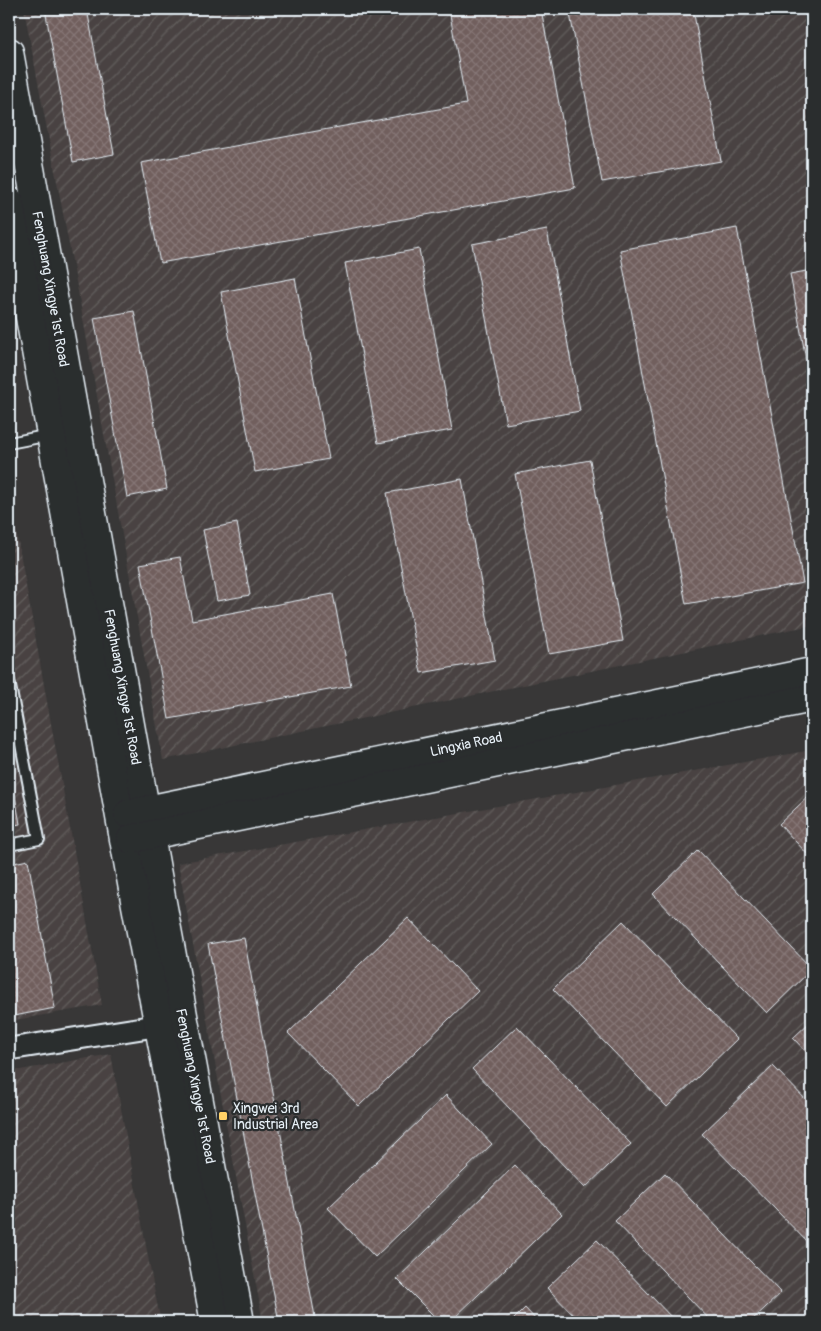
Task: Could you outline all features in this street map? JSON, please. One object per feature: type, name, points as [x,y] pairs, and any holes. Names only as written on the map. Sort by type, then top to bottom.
[{"type":"street","name":"Fenghuang Xingye 1st Road","points":[[9,52],[135,826],[171,1023],[215,1322]]},
{"type":"street","name":"Fenghuang Xingye 1st Road","points":[[9,201],[51,435],[135,826]]},
{"type":"street","name":"Lingxia Road","points":[[135,826],[812,672]]},
{"type":"street","name":"Lingxia Road","points":[[135,826],[812,698]]},
{"type":"street","name":"Fenghuang Xingye 1st Road","points":[[171,1023],[240,1322]]},
{"type":"street","points":[[9,1050],[171,1023]]},
{"type":"lane","points":[[9,442],[51,435]]},
{"type":"lane","points":[[9,681],[39,839],[9,845]]},
{"type":"shaded area","points":[[24,9],[812,9],[812,625],[163,760],[80,302]]},
{"type":"shaded area","points":[[9,492],[102,1005],[9,1021]]},
{"type":"shaded area","points":[[812,750],[812,1322],[263,1322],[178,863]]},
{"type":"shaded area","points":[[111,1054],[161,1322],[9,1322],[9,1072]]},
{"type":"building","points":[[45,9],[87,9],[114,154],[73,162]]},
{"type":"building","points":[[449,9],[541,9],[575,188],[160,263],[141,163],[466,104]]},
{"type":"building","points":[[569,9],[693,9],[721,161],[602,182]]},
{"type":"building","points":[[737,228],[803,583],[686,604],[620,250]]},
{"type":"building","points":[[547,230],[580,411],[506,424],[472,244]]},
{"type":"building","points":[[419,249],[452,430],[378,443],[345,263]]},
{"type":"building","points":[[812,270],[812,391],[790,274]]},
{"type":"building","points":[[295,278],[329,459],[255,472],[221,292]]},
{"type":"building","points":[[134,311],[167,489],[127,497],[94,318]]},
{"type":"building","points":[[590,460],[623,641],[549,654],[515,474]]},
{"type":"building","points":[[462,479],[495,660],[421,673],[387,493]]},
{"type":"building","points":[[237,523],[250,595],[217,601],[203,530]]},
{"type":"building","points":[[180,557],[192,620],[333,594],[351,686],[169,719],[140,564]]},
{"type":"building","points":[[9,762],[20,824],[9,826]]},
{"type":"building","points":[[812,793],[812,859],[779,824]]},
{"type":"building","points":[[698,850],[812,969],[767,1013],[653,894]]},
{"type":"building","points":[[28,860],[55,1008],[9,1017],[9,864]]},
{"type":"building","points":[[408,918],[478,991],[359,1106],[288,1033]]},
{"type":"building","points":[[623,921],[737,1039],[667,1107],[553,989]]},
{"type":"building","points":[[244,938],[316,1322],[279,1322],[208,944]]},
{"type":"building","points":[[812,1020],[812,1058],[793,1038]]},
{"type":"building","points":[[517,1026],[631,1144],[585,1188],[472,1069]]},
{"type":"building","points":[[773,1066],[812,1106],[812,1247],[702,1134]]},
{"type":"building","points":[[446,1095],[492,1144],[375,1257],[328,1208]]},
{"type":"building","points":[[515,1165],[562,1214],[450,1322],[440,1322],[397,1279]]},
{"type":"building","points":[[665,1173],[781,1293],[750,1322],[712,1322],[615,1221]]},
{"type":"building","points":[[597,1240],[676,1322],[580,1322],[547,1288]]},
{"type":"building","points":[[525,1308],[538,1322],[511,1322]]},
{"type":"place","name":"Xingwei 3rd Industrial Area","points":[[223,1116]]}]
